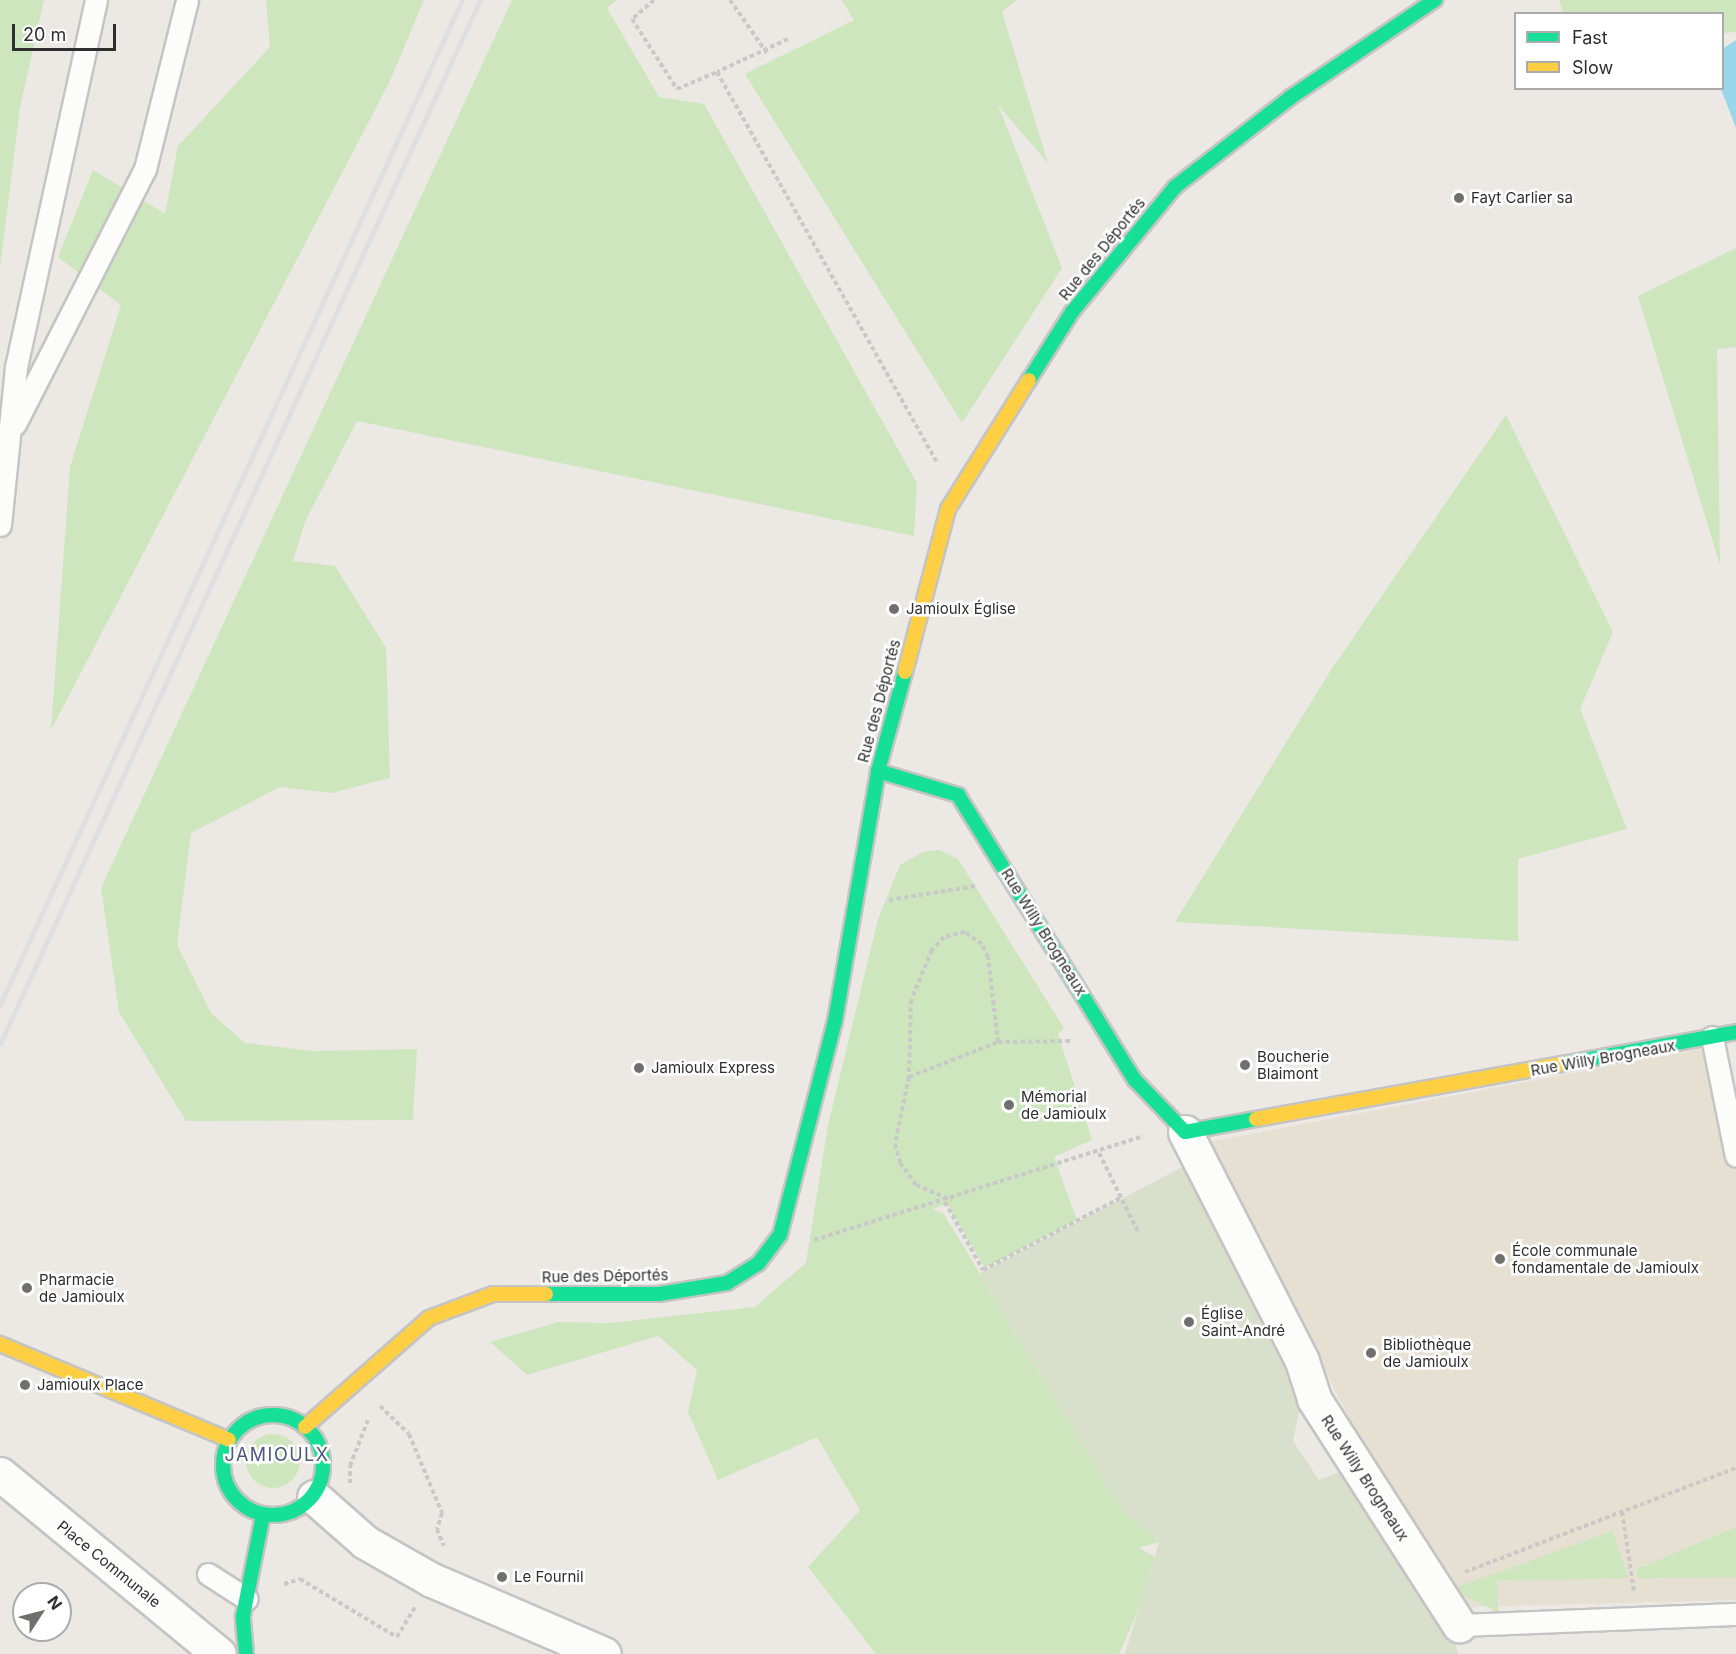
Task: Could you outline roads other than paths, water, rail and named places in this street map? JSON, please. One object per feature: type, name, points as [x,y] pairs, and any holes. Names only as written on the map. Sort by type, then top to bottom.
[{"type":"street","name":"Rue des Déportés","points":[[305,1427],[429,1318],[493,1294],[658,1294],[727,1283],[758,1264],[780,1235],[835,1021],[878,771],[948,509],[1072,312],[1174,187],[1291,97],[1435,0]]},
{"type":"street","name":"Rue Willy Brogneaux","points":[[878,771],[958,795],[1135,1080],[1180,1128],[1302,1360],[1314,1400],[1459,1625]]},
{"type":"street","name":"Rue Willy Brogneaux","points":[[1180,1128],[1736,1032]]},
{"type":"street","points":[[0,1344],[229,1440]]},
{"type":"street","points":[[276,1414],[305,1427],[315,1435],[324,1465],[314,1497],[290,1514],[263,1515],[242,1505],[226,1484],[223,1459],[229,1440],[248,1421],[276,1414]]},
{"type":"street","name":"Place Communale","points":[[0,1474],[219,1654]]},
{"type":"street","points":[[314,1497],[365,1542],[432,1580],[504,1614],[604,1654]]},
{"type":"street","points":[[246,1654],[245,1607],[263,1515]]},
{"type":"lane","points":[[0,525],[15,367],[96,0]]},
{"type":"lane","points":[[9,435],[145,169],[187,0]]},
{"type":"lane","points":[[1712,1037],[1736,1156]]},
{"type":"lane","points":[[208,1574],[245,1607]]},
{"type":"lane","points":[[1459,1625],[1736,1614]]},
{"type":"water","points":[[1736,40],[1736,128],[1721,90],[1724,90],[1724,48]]},
{"type":"railway","points":[[0,1005],[462,0]]},
{"type":"railway","points":[[0,1044],[480,0]]},
{"type":"place","name":"Fayt Carlier sa","points":[[1459,198]]},
{"type":"place","name":"Jamioulx Église","points":[[894,609]]},
{"type":"place","name":"Boucherie Blaimont","points":[[1245,1065]]},
{"type":"place","name":"Jamioulx Express","points":[[639,1068]]},
{"type":"place","name":"Mémorial de Jamioulx","points":[[1009,1105]]},
{"type":"place","name":"École communale fondamentale de Jamioulx","points":[[1500,1259]]},
{"type":"place","name":"Pharmacie de Jamioulx","points":[[27,1288]]},
{"type":"place","name":"Église Saint-André","points":[[1189,1322]]},
{"type":"place","name":"Bibliothèque de Jamioulx","points":[[1371,1353]]},
{"type":"place","name":"Jamioulx Place","points":[[25,1385]]},
{"type":"place","name":"Le Fournil","points":[[502,1577]]},
{"type":"district","name":"JAMIOULX","points":[[277,1455]]}]
